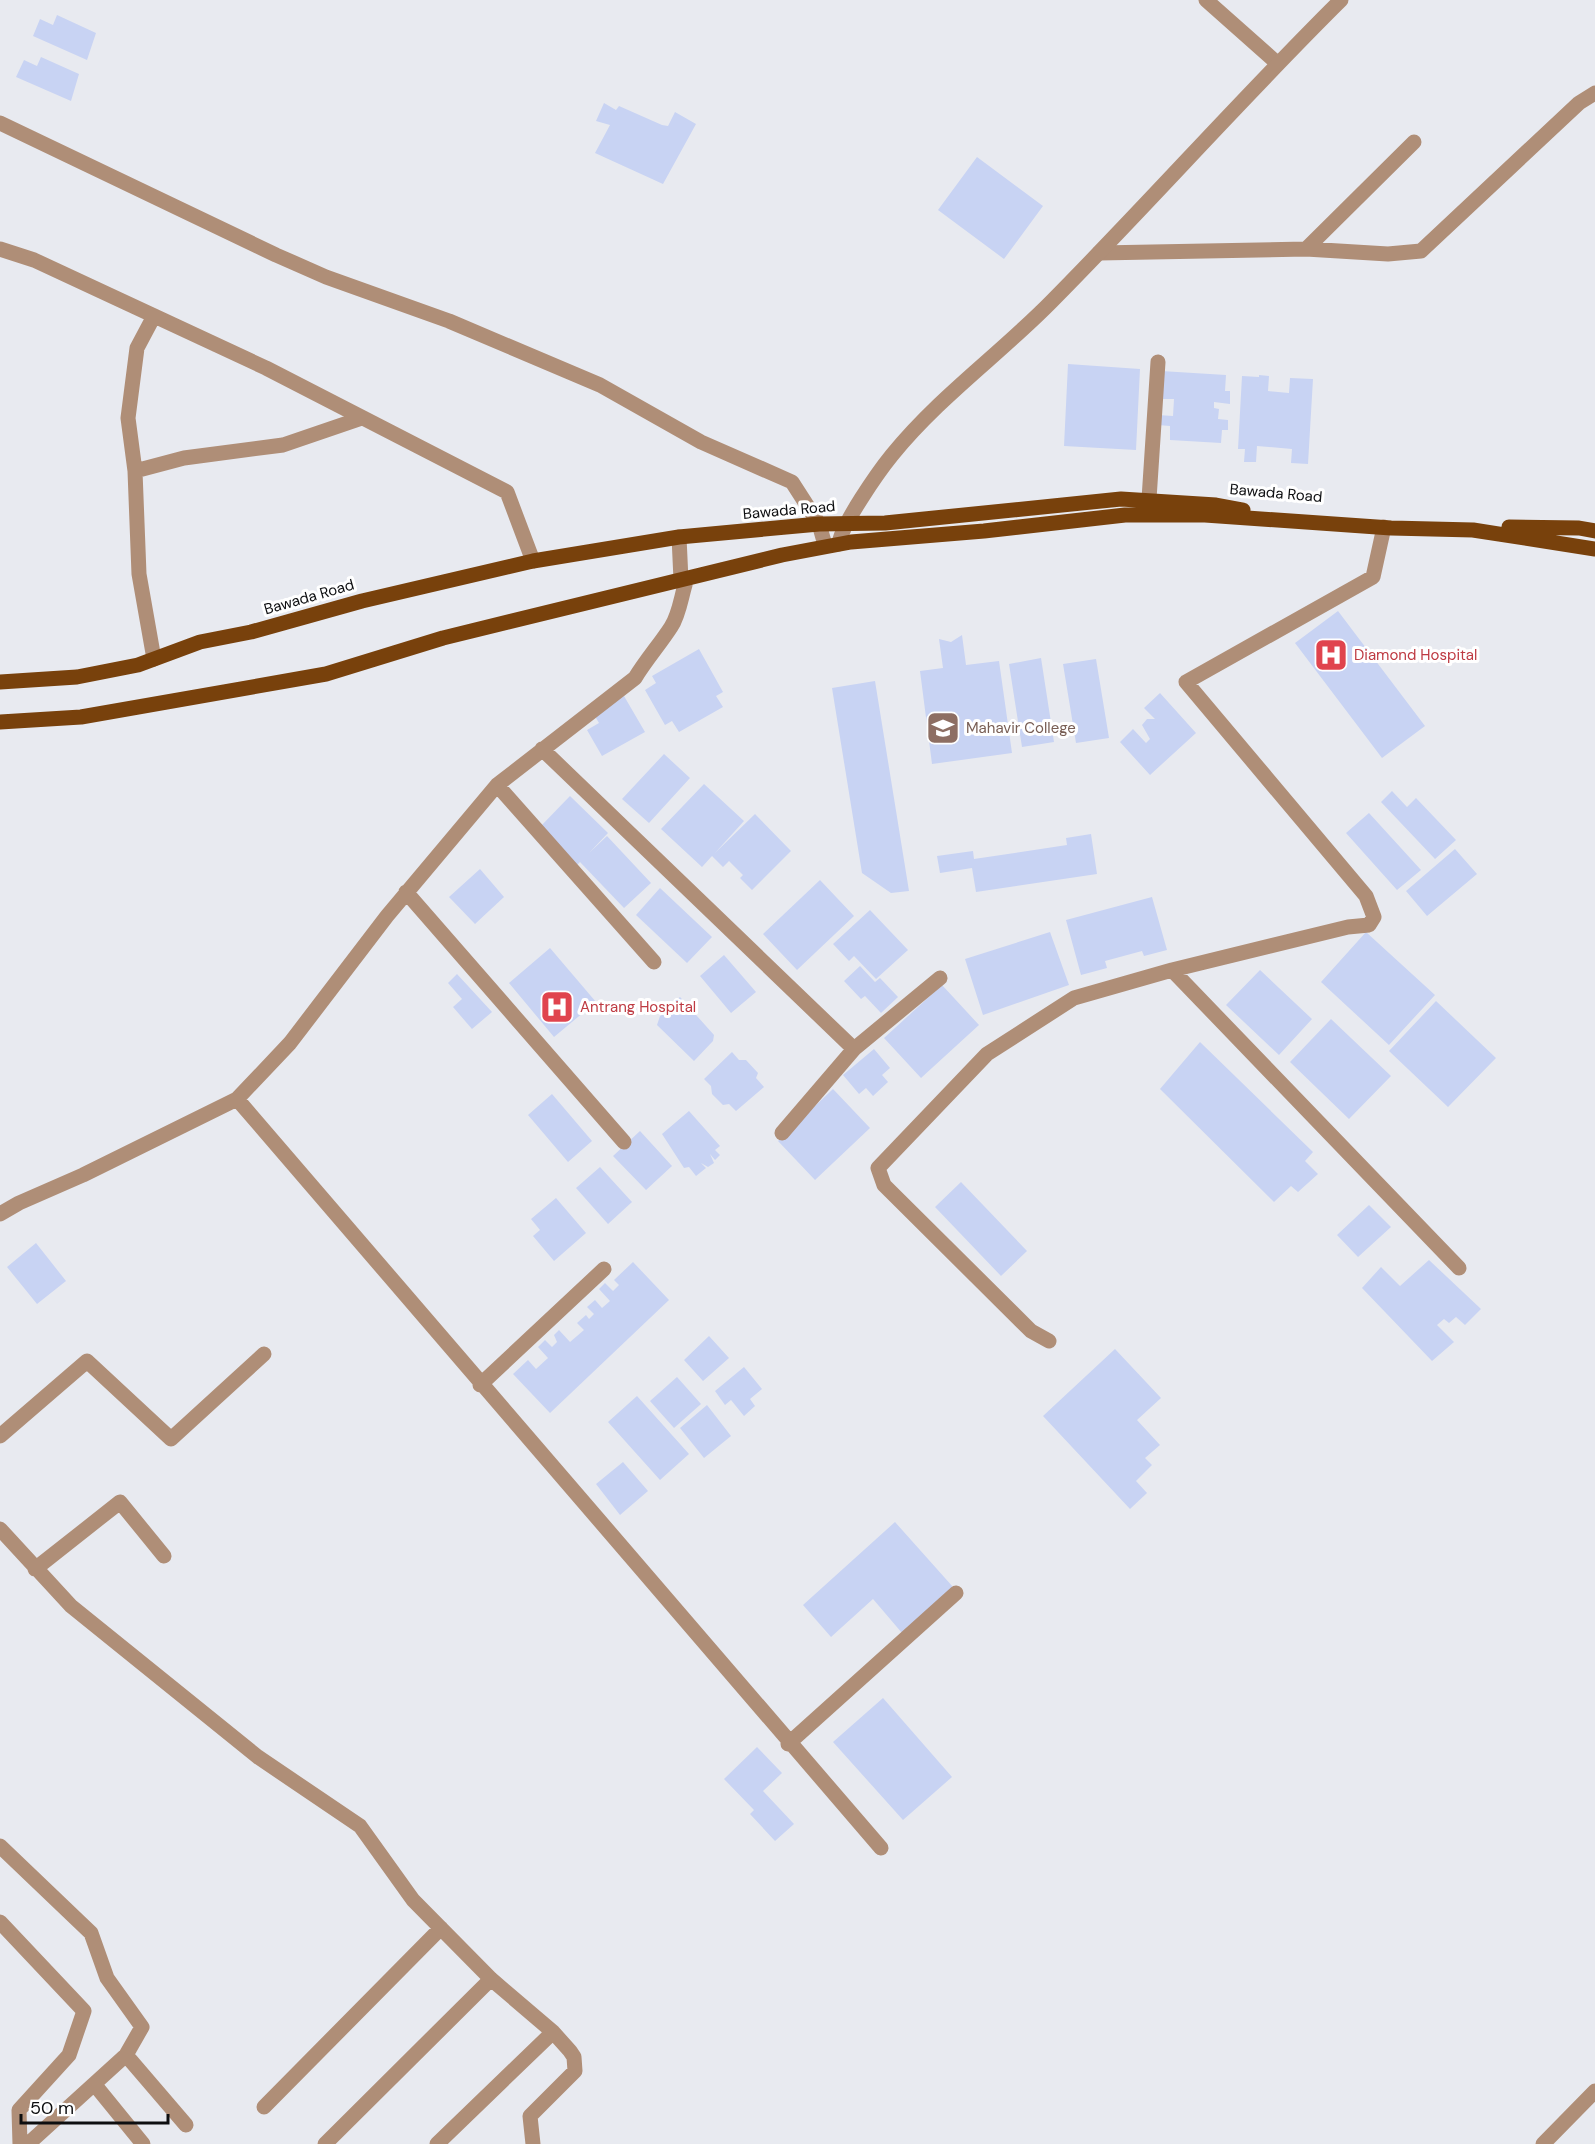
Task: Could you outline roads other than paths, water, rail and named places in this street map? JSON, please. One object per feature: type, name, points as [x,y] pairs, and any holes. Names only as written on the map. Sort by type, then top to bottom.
[{"type":"main road","name":"Bawada Road","points":[[0,682],[77,677],[138,665],[200,642],[251,632],[362,601],[534,561],[679,537],[819,524],[885,523],[1059,504],[1149,499],[1248,510],[1476,522],[1518,528],[1579,528],[1595,531]]},
{"type":"main road","points":[[0,722],[81,717],[326,674],[443,638],[832,544],[1125,516],[1205,515],[1384,527],[1473,530],[1595,549]]},
{"type":"street","points":[[1206,0],[1277,63]]},
{"type":"street","points":[[0,123],[326,277],[449,321],[600,385],[701,442],[792,482],[832,544],[840,536],[892,456],[941,403],[1033,321],[1277,63],[1341,0]]},
{"type":"street","points":[[1099,253],[1306,249],[1388,254],[1421,251],[1546,132],[1579,103],[1595,93]]},
{"type":"street","points":[[1306,249],[1414,142]]},
{"type":"street","points":[[0,249],[34,260],[266,368],[507,492],[534,561]]},
{"type":"street","points":[[154,316],[137,348],[128,418],[135,471],[139,574],[154,659]]},
{"type":"street","points":[[1149,499],[1158,362]]},
{"type":"street","points":[[135,471],[184,458],[283,445],[362,418]]},
{"type":"street","points":[[1048,1341],[1031,1331],[884,1185],[879,1168],[987,1054],[1074,998],[1172,970],[1348,927],[1370,925],[1374,916],[1366,896],[1186,682],[1373,577],[1384,527]]},
{"type":"street","points":[[0,1214],[237,1100],[290,1042],[406,892],[497,785],[635,678],[644,660],[672,625],[685,585],[681,580],[679,537]]},
{"type":"street","points":[[542,749],[855,1049]]},
{"type":"street","points":[[497,785],[654,962]]},
{"type":"street","points":[[406,892],[624,1142]]},
{"type":"street","points":[[1172,970],[1459,1268]]},
{"type":"street","points":[[782,1133],[855,1049],[940,978]]},
{"type":"street","points":[[237,1100],[788,1744],[880,1848]]},
{"type":"street","points":[[480,1384],[604,1269]]},
{"type":"street","points":[[0,1436],[87,1361],[171,1439],[264,1354]]},
{"type":"street","points":[[34,1569],[120,1502],[164,1556]]},
{"type":"street","points":[[0,1529],[34,1569],[71,1606],[258,1757],[360,1826],[413,1900],[491,1979],[554,2032],[574,2057],[575,2071],[530,2116],[533,2144]]},
{"type":"street","points":[[788,1744],[956,1593]]},
{"type":"street","points":[[0,1846],[91,1933],[107,1978],[142,2027],[126,2055],[27,2144]]},
{"type":"street","points":[[0,1922],[84,2011],[69,2055],[19,2110],[20,2144]]},
{"type":"street","points":[[264,2107],[441,1928]]},
{"type":"street","points":[[325,2144],[491,1979]]},
{"type":"street","points":[[436,2144],[554,2032]]},
{"type":"street","points":[[126,2055],[186,2125]]},
{"type":"street","points":[[95,2085],[143,2144]]},
{"type":"street","points":[[1543,2144],[1595,2091]]},
{"type":"place","name":"Diamond Hospital","points":[[1331,655]]},
{"type":"place","name":"Mahavir College","points":[[943,728]]},
{"type":"place","name":"Antrang Hospital","points":[[557,1007]]}]
